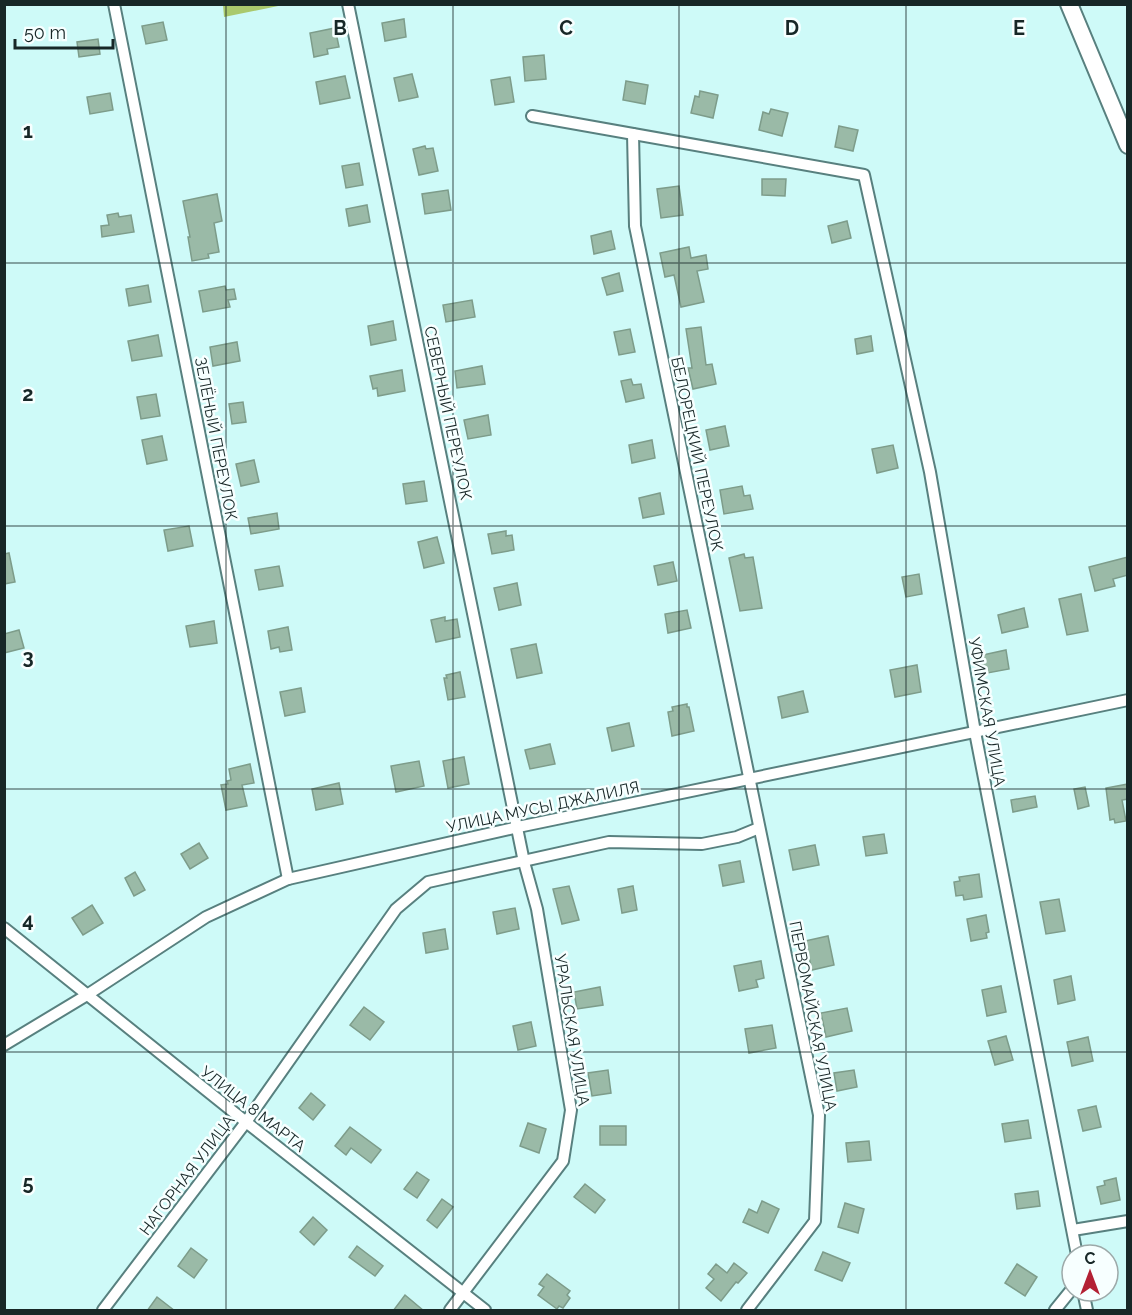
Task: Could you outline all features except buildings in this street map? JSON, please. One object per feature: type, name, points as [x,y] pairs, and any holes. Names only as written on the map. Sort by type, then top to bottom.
[{"type":"main road","points":[[1070,4],[1128,145]]},
{"type":"street","name":"ЗЕЛЁНЫЙ ПЕРЕУЛОК","points":[[114,4],[288,879]]},
{"type":"street","name":"СЕВЕРНЫЙ ПЕРЕУЛОК","points":[[348,4],[518,827]]},
{"type":"street","points":[[532,116],[633,134]]},
{"type":"street","name":"УФИМСКАЯ УЛИЦА","points":[[633,134],[864,175],[930,472],[975,732],[1075,1243]]},
{"type":"street","name":"БЕЛОРЕЦКИЙ ПЕРЕУЛОК","points":[[633,134],[635,226],[749,779]]},
{"type":"street","name":"УЛИЦА МУСЫ ДЖАЛИЛЯ","points":[[4,1045],[87,995],[206,917],[288,879],[518,827],[1128,700]]},
{"type":"street","name":"ПЕРВОМАЙСКАЯ УЛИЦА","points":[[747,1311],[815,1221],[819,1115],[749,779]]},
{"type":"street","name":"УРАЛЬСКАЯ УЛИЦА","points":[[450,1311],[563,1161],[571,1110],[537,909],[524,862],[518,827]]},
{"type":"street","name":"НАГОРНАЯ УЛИЦА","points":[[104,1311],[246,1122],[396,909],[428,882],[609,842],[702,844],[737,837],[759,828]]},
{"type":"street","name":"УЛИЦА 8 МАРТА","points":[[4,928],[485,1311]]},
{"type":"street","points":[[1073,1230],[1128,1221]]},
{"type":"green space","points":[[223,4],[283,5],[224,17]]}]
